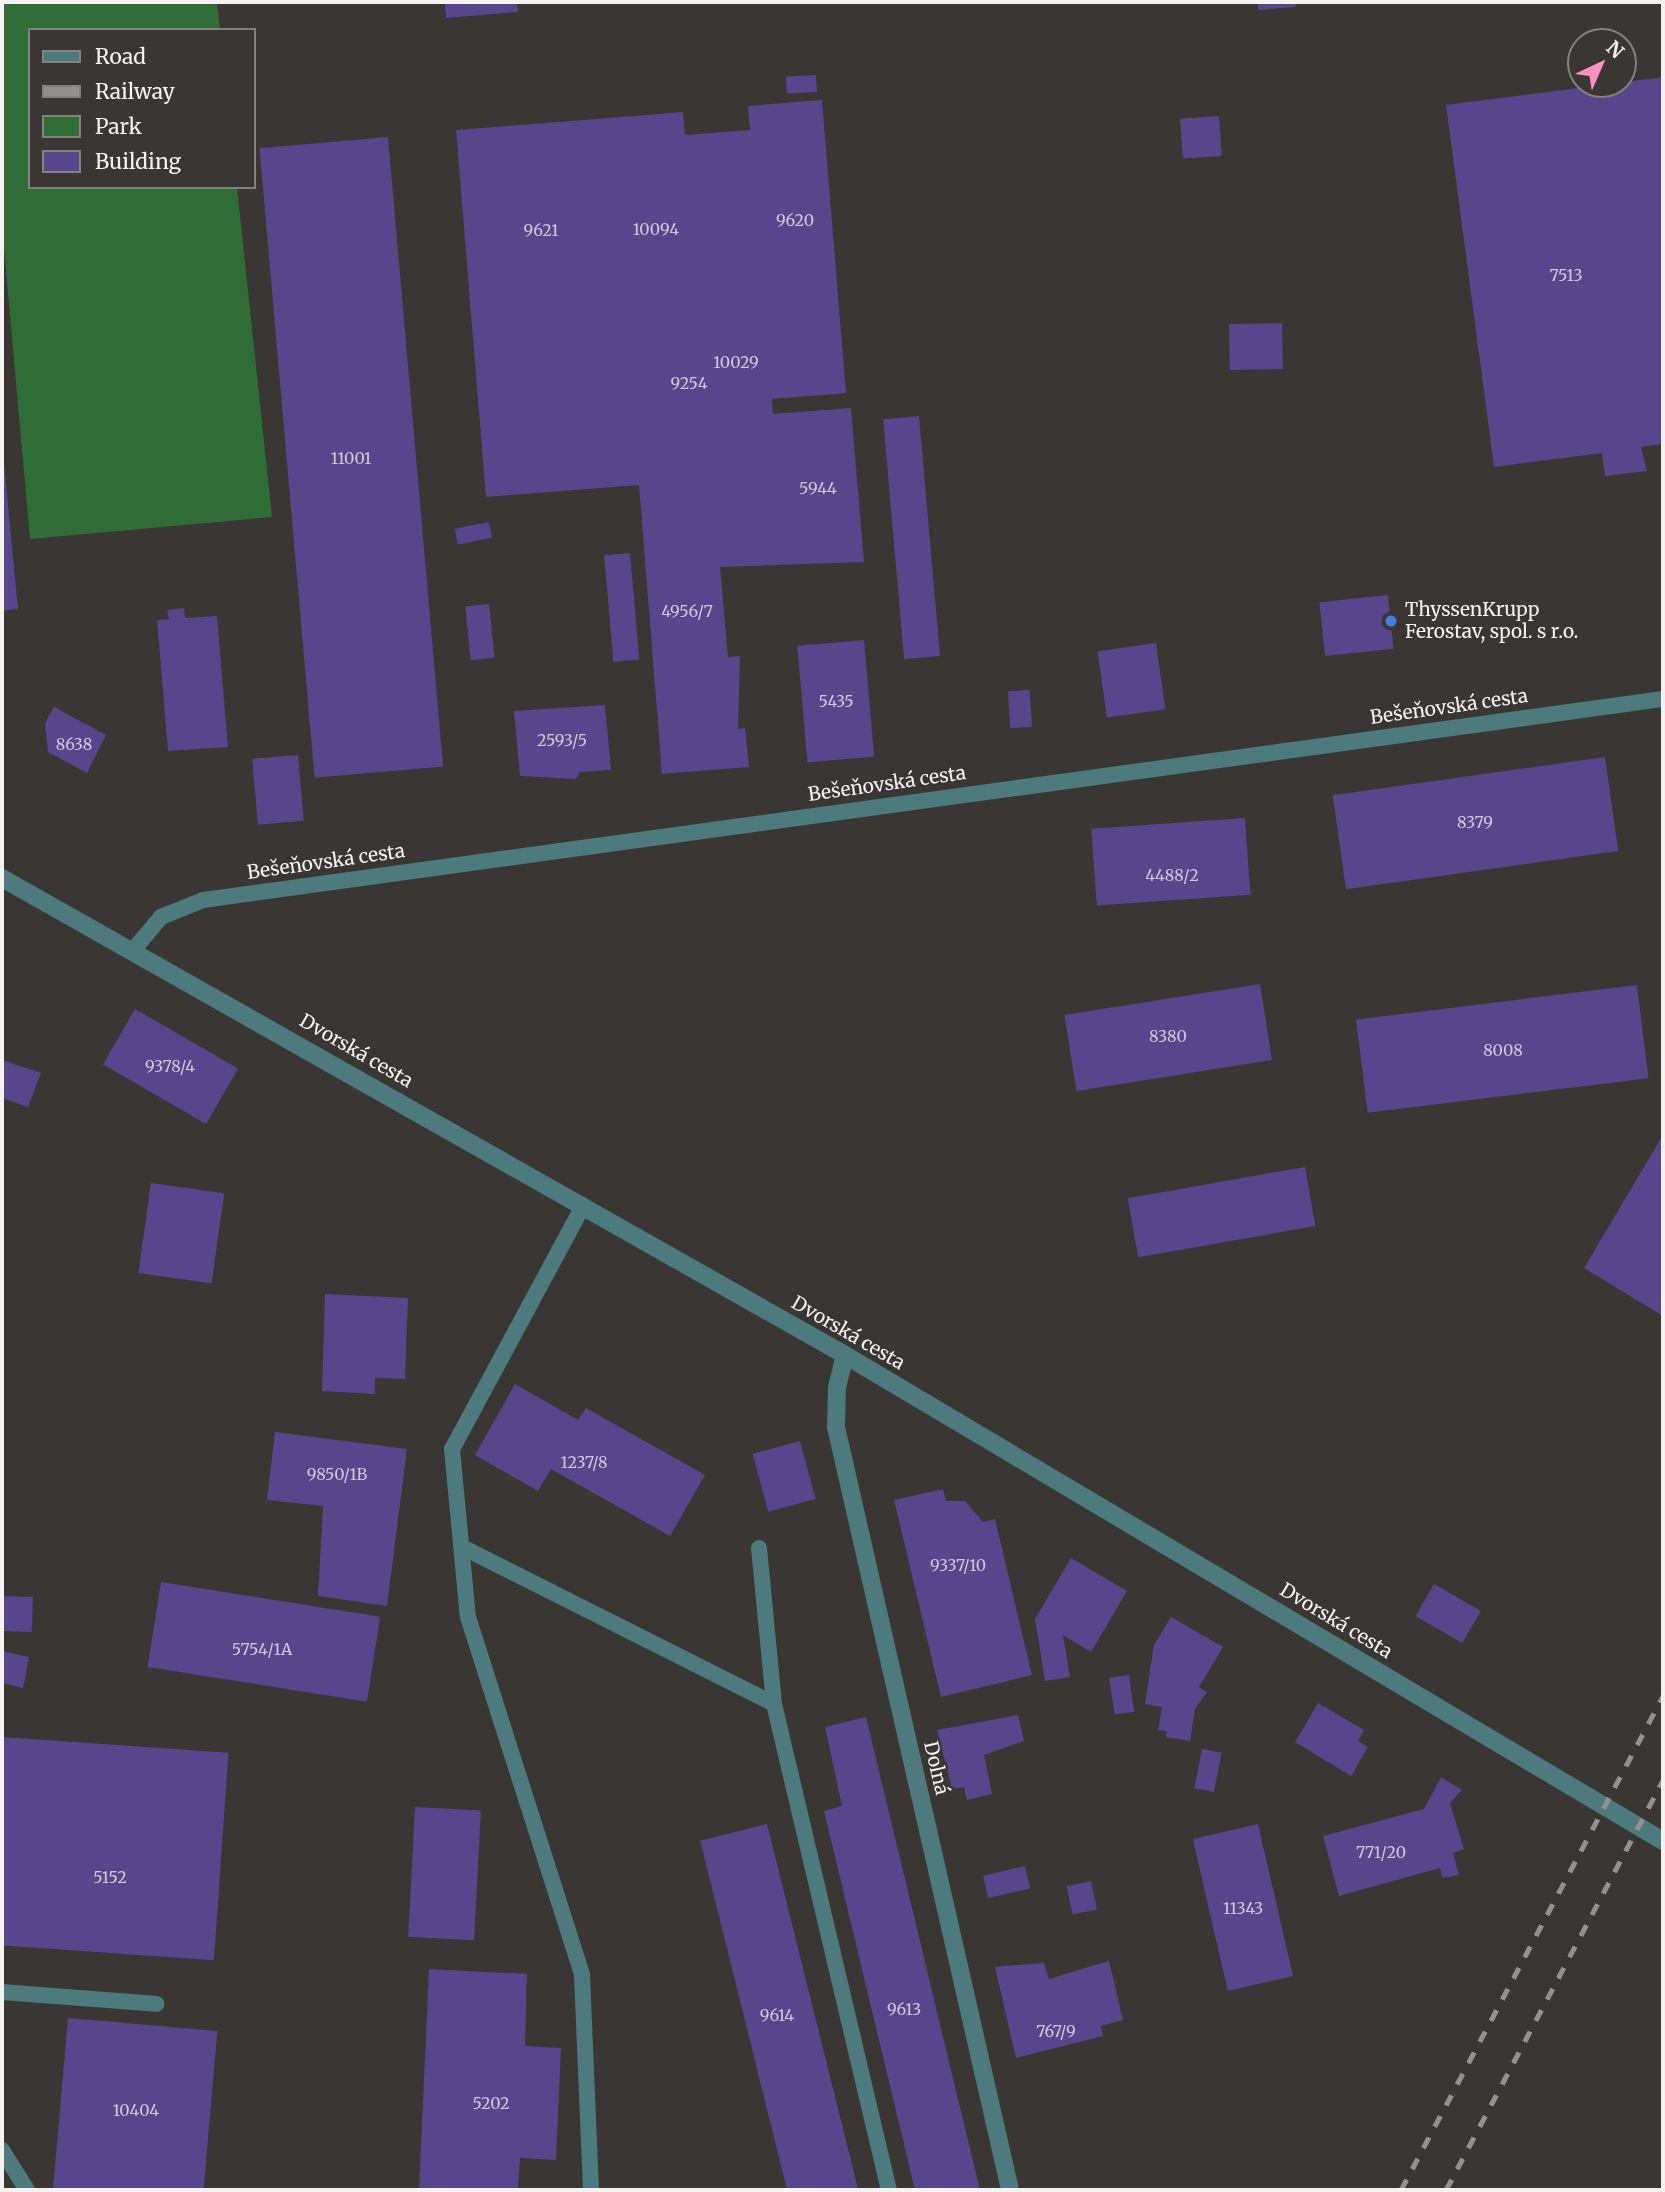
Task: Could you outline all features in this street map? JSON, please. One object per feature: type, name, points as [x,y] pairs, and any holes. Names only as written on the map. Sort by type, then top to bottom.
[{"type":"street","name":"Dvorská cesta","points":[[2,877],[135,948],[845,1355],[1663,1841]]},
{"type":"street","name":"Dolná","points":[[845,1355],[837,1387],[836,1427],[1010,2190]]},
{"type":"lane","name":"Bešeňovská cesta","points":[[135,948],[162,917],[203,900],[1663,699]]},
{"type":"lane","points":[[583,1206],[452,1449],[468,1617],[582,1975],[591,2190]]},
{"type":"lane","points":[[462,1547],[774,1704]]},
{"type":"lane","points":[[759,1548],[774,1704],[889,2190]]},
{"type":"lane","points":[[2,1992],[158,2004]]},
{"type":"lane","points":[[2,2150],[27,2190]]},
{"type":"green space","points":[[2,2],[217,2],[220,28],[28,28],[28,189],[237,189],[272,517],[30,539],[2,227]]},
{"type":"building","points":[[445,2],[517,2],[518,12],[446,18]]},
{"type":"building","points":[[1258,2],[1295,2],[1296,7],[1258,10]]},
{"type":"building","points":[[816,75],[817,92],[787,94],[786,77]]},
{"type":"building","points":[[1663,77],[1663,444],[1641,447],[1647,471],[1605,476],[1602,453],[1494,467],[1446,105],[1567,89],[1567,98],[1637,98],[1637,80]]},
{"type":"building","points":[[822,100],[846,393],[772,399],[773,414],[851,408],[864,562],[720,567],[728,657],[740,656],[738,729],[745,728],[749,767],[662,774],[639,485],[486,497],[456,130],[683,112],[685,135],[750,130],[748,106]]},
{"type":"building","points":[[1219,116],[1222,156],[1183,159],[1180,119]]},
{"type":"building","points":[[388,137],[443,767],[315,778],[259,148]]},
{"type":"building","points":[[1282,323],[1283,369],[1230,370],[1229,324]]},
{"type":"building","points":[[919,416],[940,656],[904,659],[883,419]]},
{"type":"building","points":[[2,442],[18,609],[2,611]]},
{"type":"building","points":[[489,522],[492,538],[458,544],[455,529]]},
{"type":"building","points":[[630,553],[639,660],[613,662],[604,555]]},
{"type":"building","points":[[1388,595],[1394,649],[1325,656],[1319,602]]},
{"type":"building","points":[[489,604],[495,658],[471,660],[465,607]]},
{"type":"building","points":[[184,608],[185,618],[217,616],[228,747],[168,751],[157,620],[169,619],[167,610]]},
{"type":"building","points":[[864,640],[874,757],[807,762],[797,646]]},
{"type":"building","points":[[1156,643],[1165,709],[1107,718],[1098,651]]},
{"type":"building","points":[[1030,690],[1032,727],[1010,728],[1008,691]]},
{"type":"building","points":[[605,705],[611,770],[580,772],[576,779],[520,776],[514,711]]},
{"type":"building","points":[[54,707],[106,735],[87,773],[48,752],[45,723]]},
{"type":"building","points":[[298,755],[304,821],[258,825],[252,759]]},
{"type":"building","points":[[1605,757],[1618,851],[1346,889],[1333,795]]},
{"type":"building","points":[[1245,818],[1250,895],[1097,906],[1091,829]]},
{"type":"building","points":[[1260,984],[1272,1060],[1076,1091],[1064,1015]]},
{"type":"building","points":[[1637,985],[1648,1078],[1368,1113],[1356,1019]]},
{"type":"building","points":[[135,1009],[238,1068],[206,1124],[103,1064]]},
{"type":"building","points":[[2,1060],[41,1073],[28,1107],[2,1098]]},
{"type":"building","points":[[1663,1135],[1663,1316],[1584,1268]]},
{"type":"building","points":[[1305,1167],[1315,1226],[1138,1257],[1128,1198]]},
{"type":"building","points":[[151,1183],[224,1193],[212,1283],[138,1273]]},
{"type":"building","points":[[325,1294],[408,1298],[405,1379],[375,1378],[375,1394],[322,1391]]},
{"type":"building","points":[[515,1384],[578,1420],[586,1408],[705,1475],[670,1536],[551,1469],[538,1491],[475,1455]]},
{"type":"building","points":[[275,1432],[407,1449],[387,1606],[318,1596],[323,1506],[267,1500]]},
{"type":"building","points":[[800,1441],[816,1499],[768,1512],[753,1454]]},
{"type":"building","points":[[943,1489],[946,1501],[965,1501],[983,1522],[995,1519],[1032,1675],[941,1697],[894,1500]]},
{"type":"building","points":[[1071,1558],[1127,1591],[1091,1652],[1063,1635],[1070,1677],[1045,1681],[1035,1619]]},
{"type":"building","points":[[161,1582],[380,1617],[367,1702],[148,1667]]},
{"type":"building","points":[[1434,1584],[1481,1611],[1462,1643],[1416,1616]]},
{"type":"building","points":[[2,1596],[33,1597],[32,1632],[2,1631]]},
{"type":"building","points":[[1171,1617],[1223,1647],[1199,1687],[1207,1692],[1195,1709],[1190,1741],[1166,1737],[1167,1731],[1158,1730],[1162,1707],[1145,1704],[1154,1645]]},
{"type":"building","points":[[2,1651],[29,1657],[23,1688],[2,1683]]},
{"type":"building","points":[[1129,1675],[1134,1712],[1114,1714],[1109,1678]]},
{"type":"building","points":[[1318,1703],[1364,1730],[1358,1741],[1368,1747],[1351,1776],[1295,1742]]},
{"type":"building","points":[[1018,1715],[1024,1741],[984,1755],[992,1794],[967,1800],[964,1787],[952,1789],[937,1730]]},
{"type":"building","points":[[866,1717],[980,2190],[915,2190],[824,1811],[842,1806],[825,1727]]},
{"type":"building","points":[[2,1737],[228,1753],[214,1960],[2,1946]]},
{"type":"building","points":[[1202,1749],[1222,1753],[1214,1792],[1194,1788]]},
{"type":"building","points":[[1441,1777],[1462,1790],[1450,1803],[1464,1849],[1453,1853],[1459,1875],[1443,1878],[1440,1868],[1339,1896],[1323,1836],[1424,1809]]},
{"type":"building","points":[[415,1807],[481,1810],[474,1940],[408,1937]]},
{"type":"building","points":[[767,1824],[858,2189],[787,2190],[700,1841]]},
{"type":"building","points":[[1258,1824],[1293,1976],[1228,1991],[1193,1839]]},
{"type":"building","points":[[1025,1866],[1030,1888],[988,1898],[983,1876]]},
{"type":"building","points":[[1091,1881],[1097,1909],[1073,1915],[1067,1886]]},
{"type":"building","points":[[1109,1961],[1123,2020],[1101,2026],[1103,2036],[1016,2058],[995,1967],[1044,1963],[1049,1979]]},
{"type":"building","points":[[429,1969],[527,1974],[525,2046],[561,2048],[556,2160],[520,2158],[518,2190],[419,2190]]},
{"type":"building","points":[[68,2018],[217,2031],[204,2190],[53,2190]]},
{"type":"railway","points":[[1401,2190],[1663,1696]]},
{"type":"railway","points":[[1446,2190],[1663,1780]]},
{"type":"place","name":"ThyssenKrupp Ferostav, spol. s r.o.","points":[[1391,621]]}]
